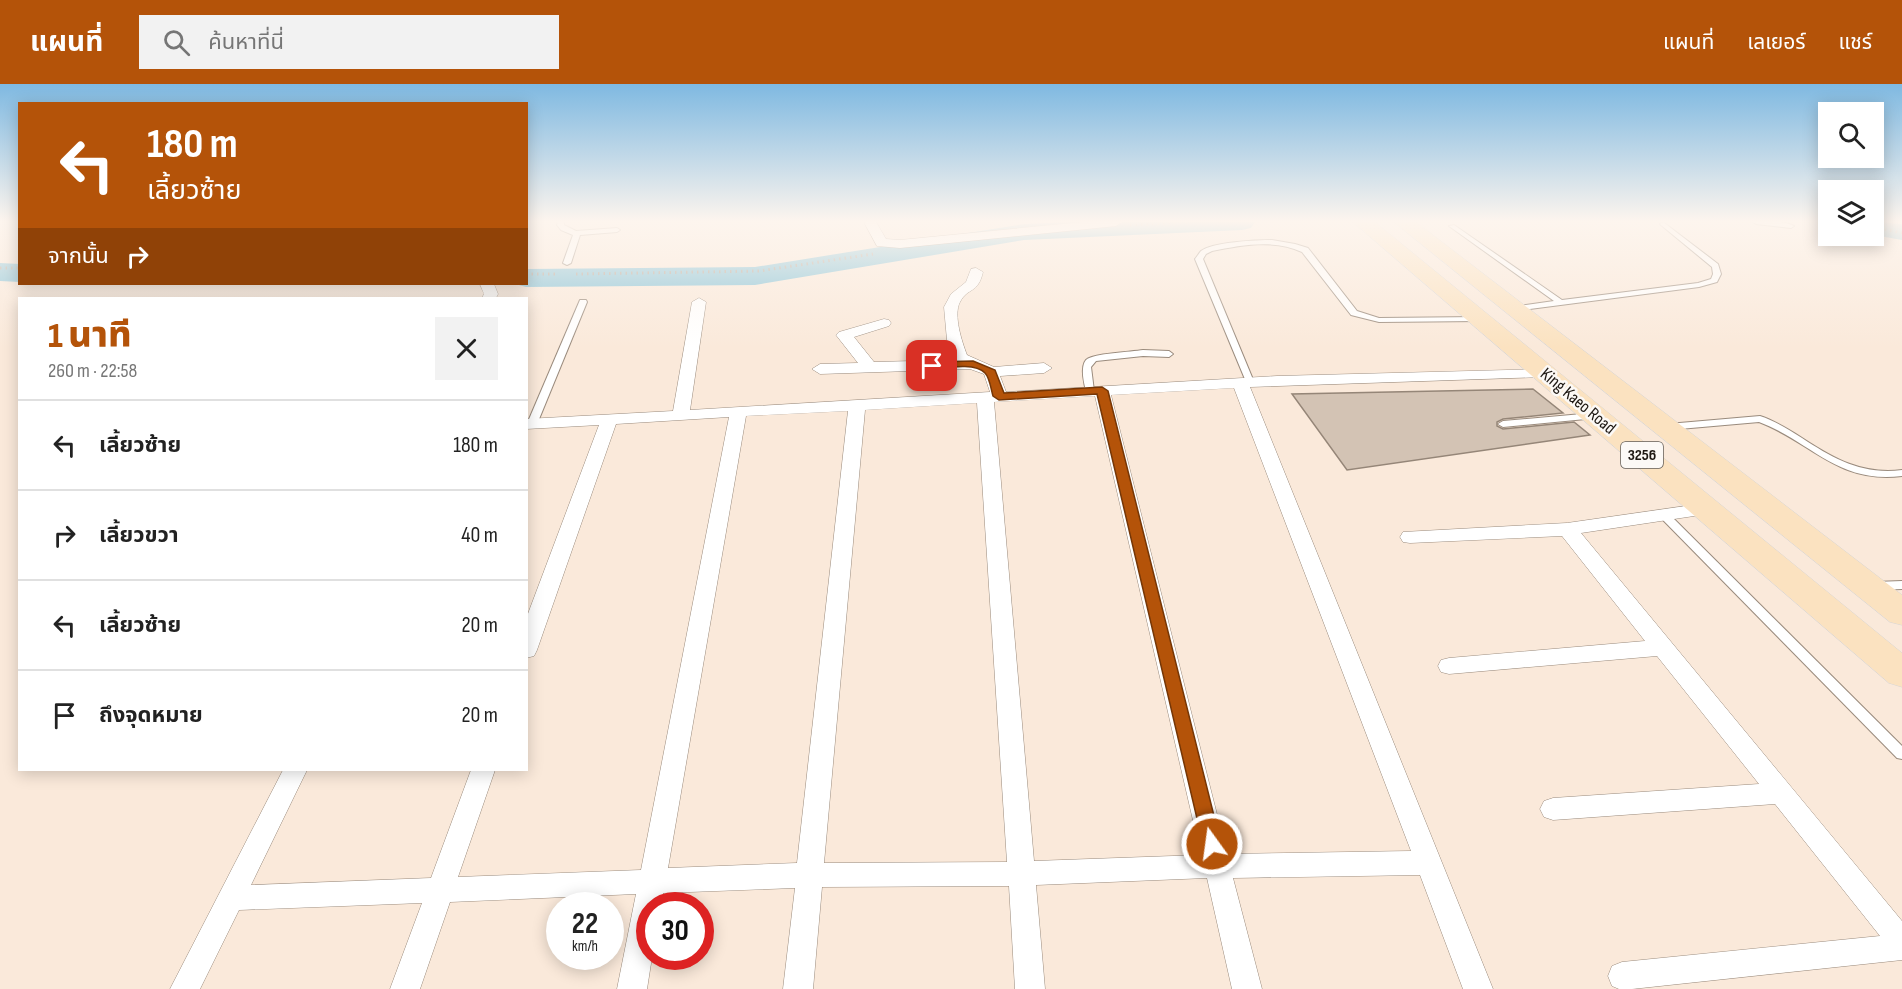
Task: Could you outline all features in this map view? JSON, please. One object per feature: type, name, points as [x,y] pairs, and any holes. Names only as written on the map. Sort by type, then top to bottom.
[{"type":"main road","name":"King Kaeo Road","points":[[1427,264],[1481,319],[1902,673]]},
{"type":"main road","name":"King Kaeo Road","points":[[1447,264],[1514,309],[1902,614]]},
{"type":"street","points":[[976,272],[973,284],[959,294],[951,305],[958,354],[991,372],[1044,368]]},
{"type":"street","points":[[681,414],[699,302]]},
{"type":"street","points":[[870,368],[844,335],[884,323]]},
{"type":"street","points":[[820,369],[973,364]]},
{"type":"street","points":[[991,372],[1030,989]]},
{"type":"street","points":[[529,424],[1245,383],[1544,372]]},
{"type":"street","points":[[1245,383],[1478,989]]},
{"type":"street","points":[[1096,391],[1247,989]]},
{"type":"street","points":[[798,989],[856,404]]},
{"type":"street","points":[[632,989],[739,411]]},
{"type":"street","points":[[528,644],[610,418]]},
{"type":"street","points":[[1410,537],[1567,529],[1707,509]]},
{"type":"street","points":[[1567,529],[1902,942]]},
{"type":"street","points":[[1449,666],[1663,647]]},
{"type":"street","points":[[185,989],[295,771]]},
{"type":"street","points":[[405,989],[483,771]]},
{"type":"street","points":[[1553,809],[1781,793]]},
{"type":"street","points":[[231,898],[652,879],[809,875],[1021,874],[1217,866],[1430,863]]},
{"type":"street","points":[[1622,976],[1902,947]]},
{"type":"lane","points":[[1201,264],[1245,383]]},
{"type":"lane","points":[[1316,264],[1354,313],[1363,317],[1379,320],[1481,319]]},
{"type":"lane","points":[[1506,264],[1561,303]]},
{"type":"lane","points":[[1514,309],[1699,285],[1714,280],[1717,274],[1713,264]]},
{"type":"lane","points":[[529,424],[583,302]]},
{"type":"lane","points":[[1096,391],[1087,367],[1094,359],[1143,353],[1169,354]]},
{"type":"lane","points":[[1503,424],[1596,416]]},
{"type":"lane","points":[[1664,427],[1760,419],[1851,468],[1874,475],[1902,473]]},
{"type":"lane","points":[[1664,515],[1902,754]]},
{"type":"lane","points":[[1867,586],[1902,585]]},
{"type":"path","points":[[573,274],[759,271],[804,264]]},
{"type":"path","points":[[0,268],[18,268]]},
{"type":"path","points":[[528,274],[561,274]]},
{"type":"building","points":[[1533,389],[1563,413],[1503,419],[1497,422],[1497,426],[1503,429],[1574,422],[1590,435],[1347,470],[1292,394]]},
{"type":"waterway","points":[[528,278],[755,276],[827,264]]},
{"type":"waterway","points":[[0,272],[18,273]]},
{"type":"route","points":[[932,366],[973,364],[986,368],[991,372],[999,396],[1102,391],[1212,844]]}]
